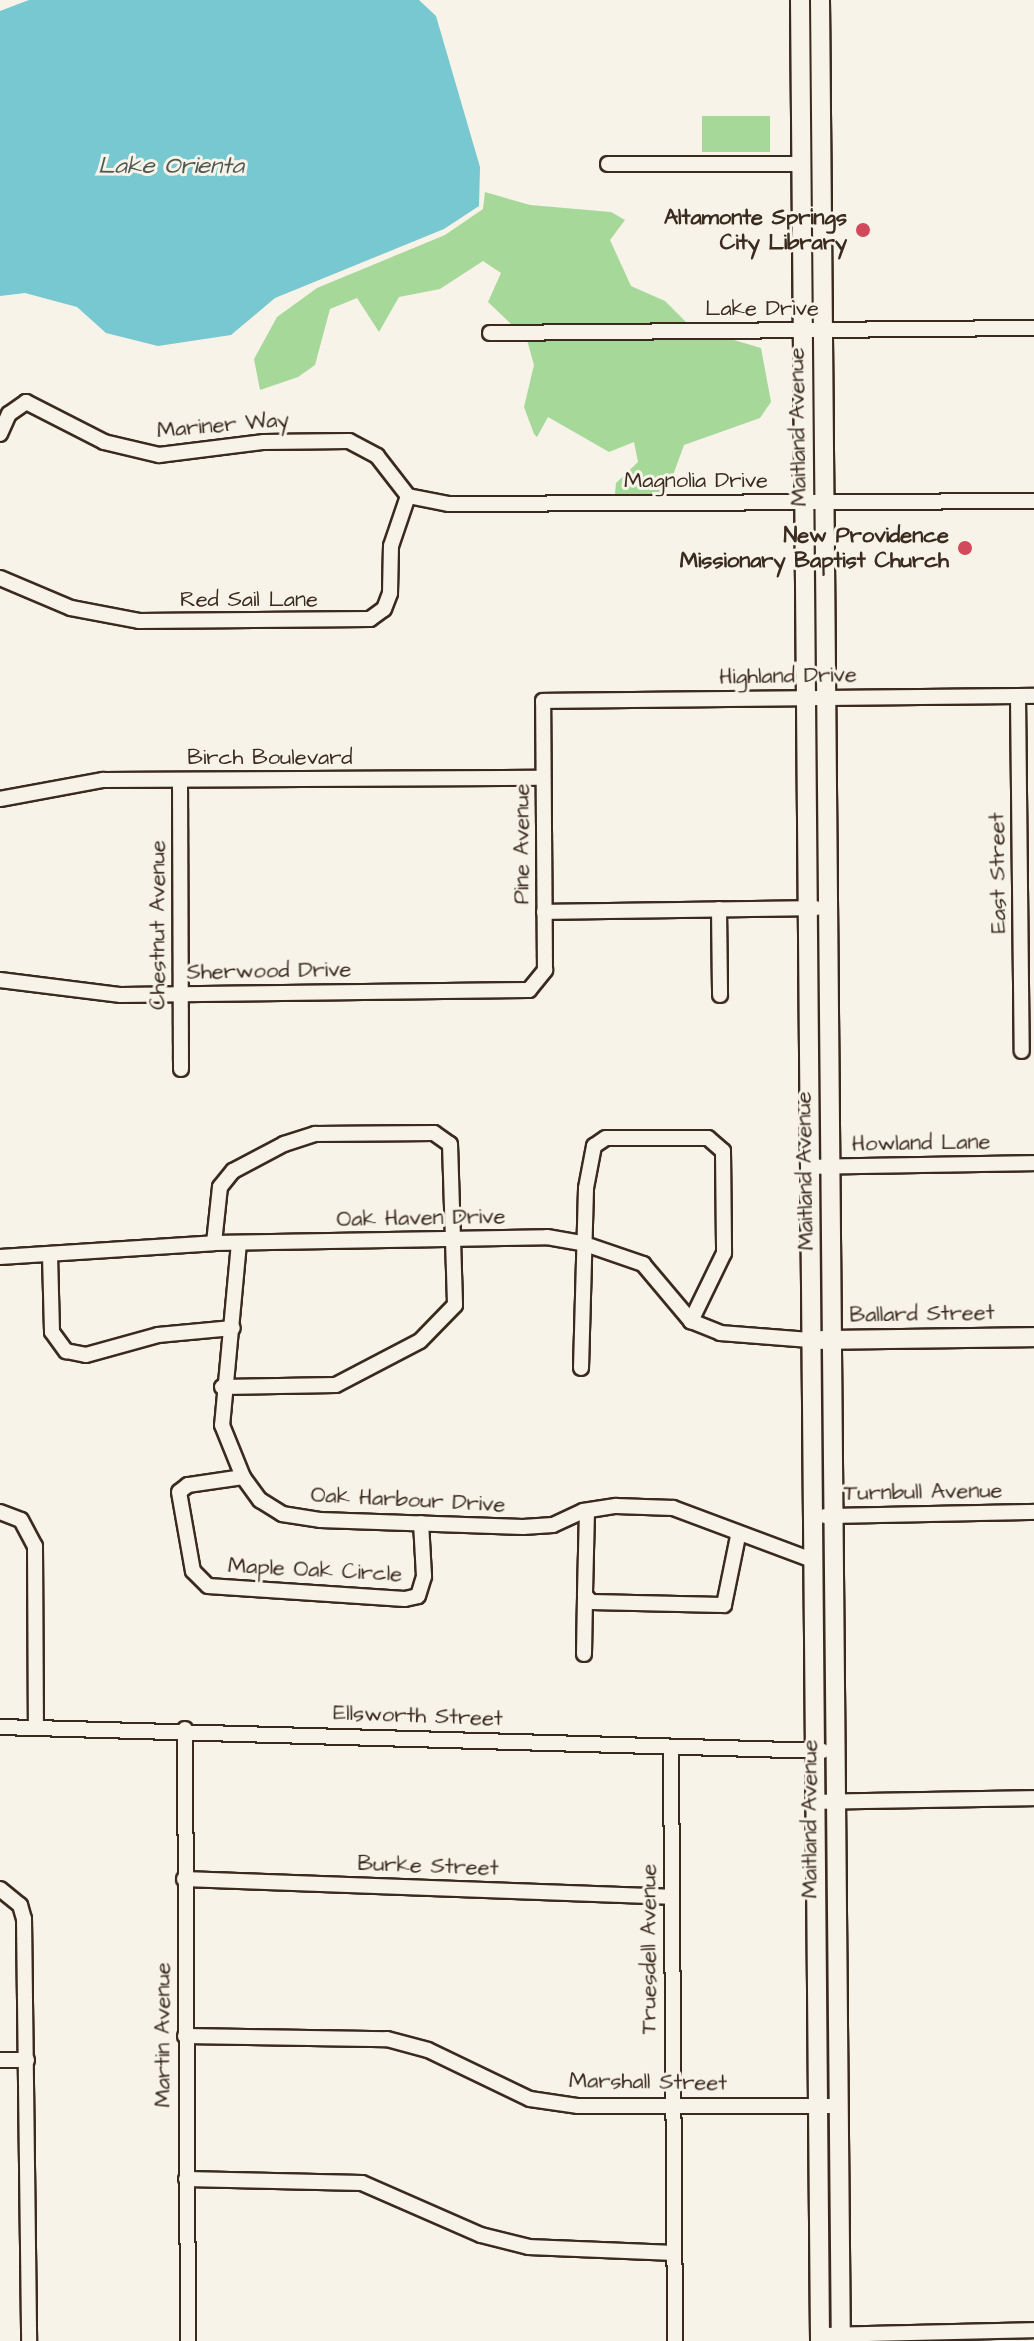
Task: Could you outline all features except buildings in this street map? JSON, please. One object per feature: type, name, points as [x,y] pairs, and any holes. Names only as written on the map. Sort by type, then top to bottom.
[{"type":"main road","name":"Maitland Avenue","points":[[800,0],[810,1340],[834,1751],[841,2338]]},
{"type":"main road","name":"Maitland Avenue","points":[[820,0],[831,1339],[822,1516],[812,1560],[820,2338]]},
{"type":"main road","name":"Ballard Street","points":[[810,1340],[1034,1337]]},
{"type":"street","points":[[800,94],[819,94]]},
{"type":"street","points":[[608,164],[799,164]]},
{"type":"street","name":"Lake Drive","points":[[490,333],[1034,328]]},
{"type":"street","name":"Mariner Way","points":[[0,434],[9,414],[26,402],[104,442],[159,455],[264,442],[349,441],[377,456],[408,496]]},
{"type":"street","name":"Magnolia Drive","points":[[408,496],[449,504],[1034,501]]},
{"type":"street","name":"Red Sail Lane","points":[[0,578],[71,608],[139,621],[370,619],[384,609],[390,593],[391,546],[408,496]]},
{"type":"street","name":"East Street","points":[[1018,696],[1022,1051]]},
{"type":"street","name":"Highland Drive","points":[[543,701],[1034,696]]},
{"type":"street","name":"Pine Avenue","points":[[537,985],[545,970],[543,701]]},
{"type":"street","name":"Birch Boulevard","points":[[0,799],[103,780],[543,778]]},
{"type":"street","name":"Chestnut Avenue","points":[[180,781],[181,1069]]},
{"type":"street","points":[[544,912],[826,908]]},
{"type":"street","points":[[719,909],[720,995]]},
{"type":"street","name":"Sherwood Drive","points":[[0,980],[121,995],[521,991],[537,985]]},
{"type":"street","points":[[807,1077],[828,1077]]},
{"type":"street","points":[[214,1243],[220,1187],[233,1171],[315,1134],[434,1133],[450,1144],[455,1305],[420,1341],[336,1385],[222,1387]]},
{"type":"street","points":[[581,1368],[582,1243],[594,1146],[606,1138],[708,1138],[723,1151],[724,1253],[691,1321],[720,1333],[810,1340]]},
{"type":"street","name":"Howland Lane","points":[[808,1167],[1034,1163]]},
{"type":"street","name":"Oak Haven Drive","points":[[0,1257],[214,1243],[547,1237],[582,1243],[643,1264],[691,1321]]},
{"type":"street","name":"Oak Harbour Drive","points":[[239,1243],[233,1328],[222,1387],[222,1425],[243,1477],[260,1500],[282,1514],[320,1520],[553,1525],[587,1511],[673,1508],[738,1536],[771,1541],[812,1560]]},
{"type":"street","points":[[50,1255],[52,1332],[66,1351],[86,1355],[158,1335],[233,1328]]},
{"type":"street","name":"Maple Oak Circle","points":[[243,1477],[188,1485],[179,1492],[193,1571],[208,1586],[405,1599],[418,1596],[424,1576],[421,1523]]},
{"type":"street","points":[[584,1654],[587,1511]]},
{"type":"street","points":[[0,1512],[21,1520],[35,1546],[36,1727]]},
{"type":"street","name":"Turnbull Avenue","points":[[822,1516],[1034,1512]]},
{"type":"street","points":[[585,1595],[591,1602],[628,1606],[724,1605],[738,1536]]},
{"type":"street","name":"Ellsworth Street","points":[[0,1727],[185,1729],[671,1749],[834,1751]]},
{"type":"street","name":"Martin Avenue","points":[[185,1729],[188,2341]]},
{"type":"street","name":"Truesdell Avenue","points":[[671,1749],[675,2341]]},
{"type":"street","points":[[814,1802],[1034,1798]]},
{"type":"street","name":"Burke Street","points":[[184,1879],[670,1897]]},
{"type":"street","points":[[6,1893],[24,1919],[29,2341]]},
{"type":"street","name":"Marshall Street","points":[[185,2036],[376,2037],[428,2050],[530,2099],[578,2106],[836,2106]]},
{"type":"street","points":[[0,2060],[27,2060]]},
{"type":"street","points":[[186,2179],[362,2183],[481,2235],[529,2247],[674,2253]]},
{"type":"street","points":[[820,2338],[1034,2330]]},
{"type":"green space","points":[[702,116],[770,116],[770,152],[702,152]]},
{"type":"green space","points":[[485,192],[530,205],[611,212],[625,220],[610,240],[631,286],[665,301],[688,324],[512,325],[488,302],[501,273],[483,261],[440,289],[399,297],[379,332],[357,298],[330,309],[315,365],[298,377],[260,390],[254,359],[277,317],[317,288],[445,235],[483,209]]},
{"type":"green space","points":[[727,338],[761,348],[771,402],[760,418],[684,445],[665,497],[615,494],[616,483],[638,462],[634,442],[609,452],[548,417],[537,437],[534,434],[524,407],[534,365],[527,340]]},
{"type":"water","name":"Lake Orienta","points":[[29,0],[419,0],[436,16],[480,167],[479,206],[444,229],[275,298],[231,335],[158,346],[106,333],[77,307],[25,293],[0,296],[0,11]]},
{"type":"place","name":"Altamonte Springs City Library","points":[[863,230]]},
{"type":"place","name":"New Providence Missionary Baptist Church","points":[[965,548]]}]
